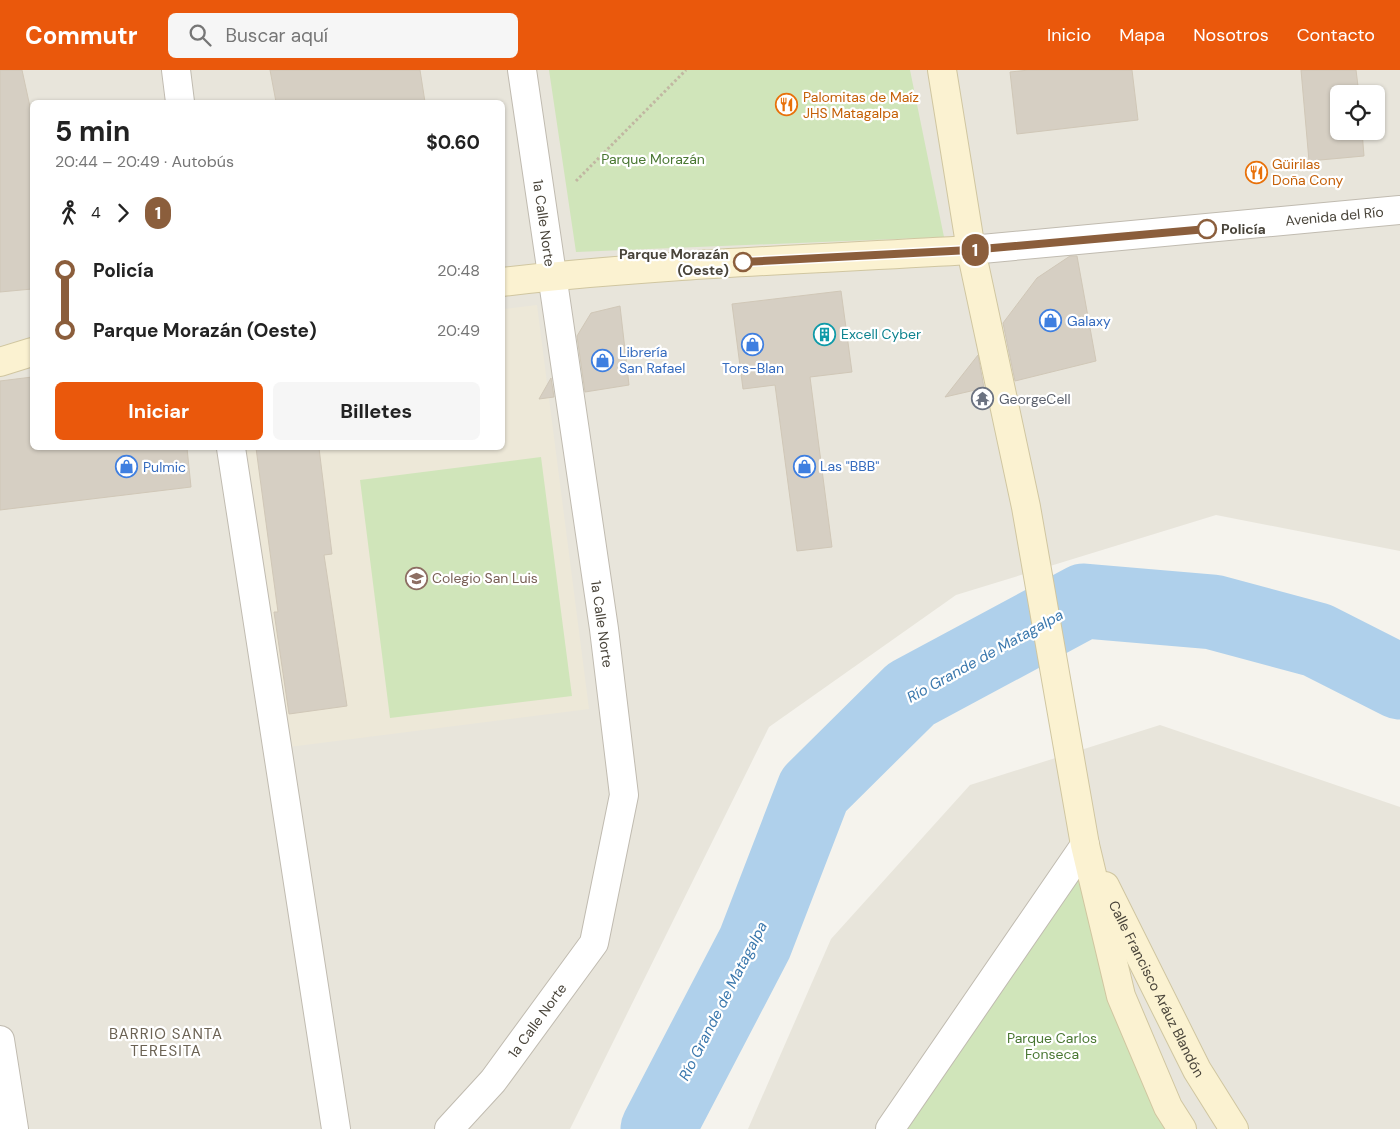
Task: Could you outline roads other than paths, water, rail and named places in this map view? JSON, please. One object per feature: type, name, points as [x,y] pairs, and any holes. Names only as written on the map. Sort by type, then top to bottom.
[{"type":"street","points":[[176,70],[180,100]]},
{"type":"street","name":"1a Calle Norte","points":[[449,1129],[493,1081],[594,943],[624,794],[604,629],[522,70]]},
{"type":"street","points":[[505,282],[552,276],[743,262],[970,250],[942,70]]},
{"type":"street","name":"Avenida del Río","points":[[970,250],[1400,210]]},
{"type":"street","name":"Calle Francisco Aráuz Blandón","points":[[970,250],[1026,507],[1084,845],[1121,996],[1168,1107],[1182,1129]]},
{"type":"street","points":[[0,362],[30,353]]},
{"type":"street","points":[[231,450],[336,1129]]},
{"type":"street","points":[[890,1129],[1084,845]]},
{"type":"street","name":"Calle Francisco Aráuz Blandón","points":[[1084,845],[1197,1070],[1234,1129]]},
{"type":"street","points":[[0,1040],[14,1129]]},
{"type":"waterway","name":"Río Grande de Matagalpa","points":[[658,1129],[755,943],[814,790],[911,694],[1084,601],[1213,612],[1317,640],[1400,682]]},
{"type":"place","name":"Palomitas de Maíz JHS Matagalpa","points":[[787,105]]},
{"type":"place","name":"Güirilas Doña Cony","points":[[1256,172]]},
{"type":"place","name":"Policía","points":[[1207,229]]},
{"type":"place","name":"Parque Morazán (Oeste)","points":[[743,262]]},
{"type":"place","name":"Galaxy","points":[[1051,321]]},
{"type":"place","name":"Excell Cyber","points":[[825,334]]},
{"type":"place","name":"Tors-Blan","points":[[753,345]]},
{"type":"place","name":"Librería San Rafael","points":[[603,360]]},
{"type":"place","name":"GeorgeCell","points":[[983,399]]},
{"type":"place","name":"Las \"BBB\"","points":[[804,466]]},
{"type":"place","name":"Pulmic","points":[[127,467]]},
{"type":"place","name":"Colegio San Luis","points":[[416,578]]},
{"type":"district","name":"BARRIO SANTA TERESITA","points":[[166,1042]]},
{"type":"park label","name":"Parque Morazán","points":[[653,159]]},
{"type":"park label","name":"Parque Carlos Fonseca","points":[[1052,1046]]}]
